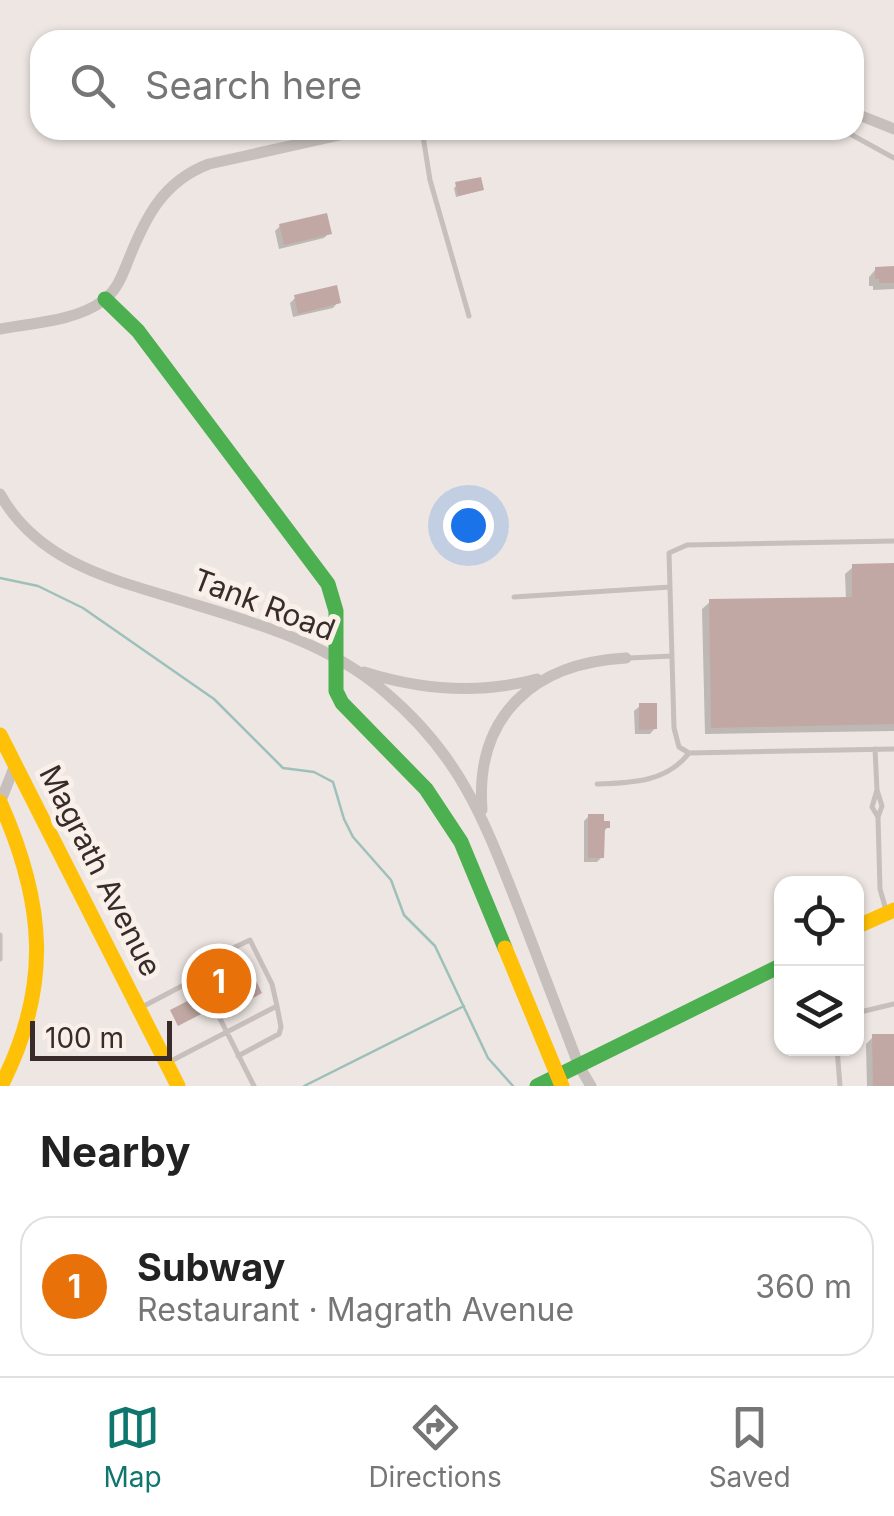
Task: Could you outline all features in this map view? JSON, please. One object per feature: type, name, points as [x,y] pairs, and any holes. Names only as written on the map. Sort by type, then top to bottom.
[{"type":"street","points":[[864,117],[894,129]]},
{"type":"street","points":[[0,328],[76,313],[105,299],[120,282],[152,208],[184,176],[209,164],[317,140]]},
{"type":"street","points":[[105,299],[138,331],[328,584],[336,611],[334,678],[342,703],[426,789],[461,842],[560,1081]]},
{"type":"street","name":"Tank Road","points":[[0,494],[33,535],[79,567],[293,637],[356,670],[421,725],[447,757],[482,814],[579,1066],[591,1086]]},
{"type":"street","points":[[356,670],[450,689],[504,686],[588,662],[626,658]]},
{"type":"street","points":[[482,814],[482,767],[495,728],[513,704],[546,676]]},
{"type":"street","name":"Magrath Avenue","points":[[0,735],[178,1086]]},
{"type":"street","points":[[1,1086],[31,1010],[39,940],[26,858],[0,802],[16,765]]},
{"type":"street","points":[[864,923],[890,911]]},
{"type":"street","points":[[538,1086],[560,1081],[579,1066],[780,966]]},
{"type":"lane","points":[[424,140],[430,180],[469,316]]},
{"type":"lane","points":[[861,140],[894,158]]},
{"type":"lane","points":[[894,541],[687,545],[670,554],[679,747],[689,753],[894,749]]},
{"type":"lane","points":[[514,597],[670,587]]},
{"type":"lane","points":[[626,658],[672,656]]},
{"type":"lane","points":[[875,749],[876,790],[872,806],[878,817],[880,889],[890,911]]},
{"type":"lane","points":[[598,784],[628,783],[664,774],[676,769],[689,753]]},
{"type":"lane","points":[[0,935],[0,959]]},
{"type":"lane","points":[[238,1056],[279,1034],[281,1027],[272,984],[250,940],[199,964],[199,978],[238,1056],[254,1086]]},
{"type":"lane","points":[[139,1009],[199,978]]},
{"type":"lane","points":[[864,1010],[894,1004]]},
{"type":"lane","points":[[167,1063],[277,1006]]},
{"type":"lane","points":[[838,1056],[840,1086]]},
{"type":"building","points":[[481,177],[484,190],[458,196],[455,182]]},
{"type":"building","points":[[327,213],[332,234],[284,245],[279,224]]},
{"type":"building","points":[[894,266],[894,283],[879,283],[875,279],[875,267]]},
{"type":"building","points":[[337,285],[341,303],[298,314],[294,295]]},
{"type":"building","points":[[894,563],[894,724],[711,728],[709,599],[852,597],[852,564]]},
{"type":"building","points":[[639,703],[657,703],[657,729],[639,730]]},
{"type":"building","points":[[588,814],[604,814],[604,821],[610,821],[610,828],[605,828],[604,858],[588,858]]},
{"type":"building","points":[[237,964],[240,971],[249,966],[262,993],[228,1012],[220,1004],[210,978]]},
{"type":"building","points":[[201,994],[209,1010],[178,1026],[170,1010]]},
{"type":"building","points":[[872,1034],[894,1034],[894,1086],[873,1086]]},
{"type":"waterway","points":[[0,578],[38,586],[83,608],[214,699],[283,768],[314,772],[333,782],[353,837],[391,880],[404,915],[435,946],[488,1058],[513,1086]]},
{"type":"waterway","points":[[304,1086],[464,1006]]},
{"type":"traffic: fast","points":[[105,299],[138,331],[328,584],[336,611],[336,691],[342,703],[426,789],[461,842],[505,948]]},
{"type":"traffic: fast","points":[[537,1086],[780,966]]},
{"type":"traffic: slow","points":[[0,735],[178,1086]]},
{"type":"traffic: slow","points":[[0,802],[26,875],[36,944],[29,1014],[1,1086]]},
{"type":"traffic: slow","points":[[864,923],[894,910]]},
{"type":"traffic: slow","points":[[505,948],[562,1086]]},
{"type":"place","name":"Subway","points":[[219,981]]}]
